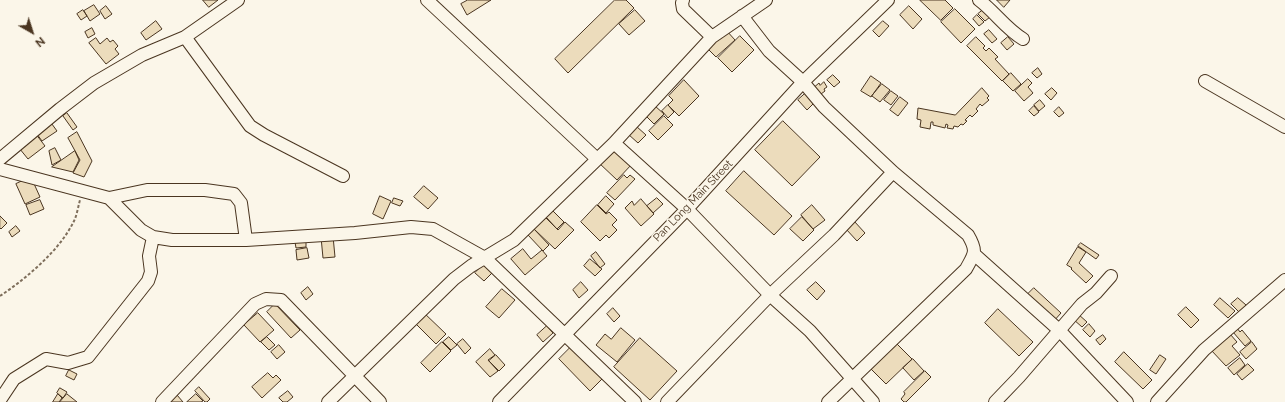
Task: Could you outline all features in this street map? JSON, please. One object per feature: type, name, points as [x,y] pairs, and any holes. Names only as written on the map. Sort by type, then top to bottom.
[{"type":"street","points":[[0,159],[94,83],[142,55],[185,37],[238,0]]},
{"type":"street","points":[[427,0],[597,159]]},
{"type":"street","points":[[683,0],[683,9],[712,37]]},
{"type":"street","points":[[328,402],[454,279],[471,266],[514,240],[614,143],[712,37],[766,0]]},
{"type":"street","name":"Pan Long Main Street","points":[[499,402],[687,209],[803,82],[888,0]]},
{"type":"street","points":[[979,0],[991,9],[1015,34],[1023,39]]},
{"type":"street","points":[[742,16],[769,51],[803,82],[818,101],[893,172],[968,235],[973,244],[974,254],[966,269],[828,402]]},
{"type":"street","points":[[185,37],[250,126],[264,135],[343,176]]},
{"type":"street","points":[[1204,81],[1285,127]]},
{"type":"street","points":[[614,143],[687,209],[770,295],[810,331],[873,402]]},
{"type":"street","points":[[0,168],[109,198],[147,190],[205,190],[234,194],[241,203],[246,240]]},
{"type":"street","points":[[667,402],[690,380],[770,295],[834,235],[893,172]]},
{"type":"street","points":[[109,198],[141,230],[153,237],[172,240],[246,240],[355,233],[411,227],[433,229],[486,258],[635,402]]},
{"type":"street","points":[[0,400],[14,379],[46,360],[68,363],[88,357],[148,281],[151,272],[149,256],[153,237]]},
{"type":"street","points":[[974,254],[1059,330],[1127,402]]},
{"type":"street","points":[[995,402],[1019,377],[1082,304],[1096,293],[1111,276]]},
{"type":"street","points":[[1157,402],[1204,350],[1285,280]]},
{"type":"street","points":[[162,402],[255,304],[266,299],[281,300],[380,402]]},
{"type":"path","points":[[0,296],[22,280],[59,245],[75,220],[82,191]]},
{"type":"building","points":[[203,0],[218,0],[209,7]]},
{"type":"building","points":[[468,0],[491,0],[467,15],[461,4]]},
{"type":"building","points":[[615,0],[626,0],[634,8],[568,73],[555,59]]},
{"type":"building","points":[[920,0],[945,0],[953,8],[941,20]]},
{"type":"building","points":[[997,0],[1010,0],[1004,7]]},
{"type":"building","points":[[94,5],[100,14],[90,21],[84,11]]},
{"type":"building","points":[[106,6],[112,14],[105,19],[100,11]]},
{"type":"building","points":[[909,6],[922,19],[913,29],[900,15]]},
{"type":"building","points":[[955,9],[975,29],[961,43],[941,22]]},
{"type":"building","points":[[83,10],[87,16],[81,20],[77,14]]},
{"type":"building","points":[[635,10],[645,21],[629,35],[619,24]]},
{"type":"building","points":[[983,10],[990,17],[985,21],[978,14]]},
{"type":"building","points":[[977,15],[984,22],[979,26],[973,19]]},
{"type":"building","points":[[156,21],[162,29],[146,40],[141,33]]},
{"type":"building","points":[[883,21],[889,26],[879,37],[873,31]]},
{"type":"building","points":[[92,28],[95,34],[88,38],[85,32]]},
{"type":"building","points":[[726,30],[735,40],[716,57],[707,48]]},
{"type":"building","points":[[989,30],[997,39],[992,43],[984,34]]},
{"type":"building","points":[[740,36],[754,50],[732,72],[718,58]]},
{"type":"building","points":[[976,37],[985,46],[983,48],[986,51],[989,48],[998,57],[995,59],[1009,74],[1002,81],[967,46]]},
{"type":"building","points":[[1008,37],[1014,44],[1007,50],[1001,43]]},
{"type":"building","points":[[96,38],[100,44],[107,38],[110,42],[113,40],[118,46],[115,49],[119,54],[106,64],[89,43]]},
{"type":"building","points":[[1038,68],[1042,74],[1037,78],[1032,73]]},
{"type":"building","points":[[1011,73],[1021,84],[1013,91],[1003,81]]},
{"type":"building","points":[[833,75],[840,82],[834,87],[827,80]]},
{"type":"building","points":[[871,76],[881,83],[871,97],[861,91]]},
{"type":"building","points":[[1028,79],[1032,83],[1028,87],[1033,93],[1024,101],[1015,91]]},
{"type":"building","points":[[684,80],[699,96],[679,116],[668,105],[673,100],[669,96]]},
{"type":"building","points":[[824,82],[827,87],[824,89],[825,91],[817,97],[812,89],[819,83],[820,85]]},
{"type":"building","points":[[882,84],[890,90],[880,102],[872,96]]},
{"type":"building","points":[[982,88],[989,96],[987,98],[989,100],[982,106],[980,104],[976,109],[978,111],[972,117],[970,115],[965,120],[967,121],[963,125],[961,124],[958,127],[954,126],[953,129],[947,128],[948,125],[946,124],[945,128],[933,125],[933,122],[931,122],[930,129],[920,127],[921,120],[917,119],[918,108],[955,115]]},
{"type":"building","points":[[1052,88],[1057,93],[1051,100],[1045,94]]},
{"type":"building","points":[[891,91],[898,96],[891,105],[884,100]]},
{"type":"building","points":[[807,92],[816,101],[807,110],[798,100]]},
{"type":"building","points":[[900,97],[908,103],[898,116],[890,110]]},
{"type":"building","points":[[1040,100],[1045,106],[1039,111],[1034,105]]},
{"type":"building","points":[[668,105],[674,112],[668,118],[662,111]]},
{"type":"building","points":[[655,106],[664,114],[654,124],[645,115]]},
{"type":"building","points":[[1034,106],[1039,112],[1034,116],[1029,111]]},
{"type":"building","points":[[1059,107],[1064,113],[1059,117],[1054,112]]},
{"type":"building","points":[[67,113],[77,127],[73,130],[63,116]]},
{"type":"building","points":[[664,116],[673,125],[658,140],[649,131]]},
{"type":"building","points":[[49,120],[57,131],[42,141],[34,130]]},
{"type":"building","points":[[783,121],[820,157],[792,186],[755,150]]},
{"type":"building","points":[[636,126],[646,135],[638,143],[628,134]]},
{"type":"building","points":[[32,129],[45,146],[28,159],[15,143]]},
{"type":"building","points":[[77,132],[92,161],[84,177],[73,173],[80,160],[68,138]]},
{"type":"building","points":[[613,146],[632,164],[617,180],[598,162]]},
{"type":"building","points":[[55,148],[61,160],[52,165],[49,151]]},
{"type":"building","points":[[75,151],[79,160],[73,172],[52,167]]},
{"type":"building","points":[[744,171],[792,216],[774,235],[726,191]]},
{"type":"building","points":[[624,175],[627,178],[630,175],[635,179],[615,200],[607,193]]},
{"type":"building","points":[[31,177],[40,197],[25,204],[16,184]]},
{"type":"building","points":[[424,186],[438,198],[428,209],[414,197]]},
{"type":"building","points":[[380,196],[391,201],[383,219],[373,214]]},
{"type":"building","points":[[606,196],[614,204],[606,213],[598,205]]},
{"type":"building","points":[[394,198],[403,201],[400,206],[392,203]]},
{"type":"building","points":[[657,198],[663,204],[653,213],[647,206]]},
{"type":"building","points":[[641,199],[654,214],[641,226],[625,208],[632,201],[634,205]]},
{"type":"building","points":[[40,200],[44,209],[30,215],[26,205]]},
{"type":"building","points":[[597,205],[606,214],[609,212],[617,220],[612,225],[617,230],[609,238],[606,235],[600,241],[581,222]]},
{"type":"building","points":[[812,205],[825,220],[813,229],[801,215]]},
{"type":"building","points":[[553,211],[564,222],[557,229],[546,217]]},
{"type":"building","points":[[0,216],[7,223],[1,229],[0,228]]},
{"type":"building","points":[[545,217],[558,230],[565,222],[574,230],[555,249],[534,229]]},
{"type":"building","points":[[802,217],[814,230],[803,241],[790,229]]},
{"type":"building","points":[[854,221],[865,233],[857,241],[846,229]]},
{"type":"building","points":[[16,226],[20,231],[12,237],[9,232]]},
{"type":"building","points":[[534,229],[549,245],[543,251],[528,235]]},
{"type":"building","points":[[333,236],[335,257],[323,258],[321,237]]},
{"type":"building","points":[[306,241],[306,247],[296,248],[295,242]]},
{"type":"building","points":[[1081,243],[1099,255],[1096,259],[1078,246]]},
{"type":"building","points":[[1078,247],[1086,252],[1079,263],[1093,276],[1086,283],[1071,269],[1072,268],[1067,265]]},
{"type":"building","points":[[307,248],[309,258],[297,260],[296,250]]},
{"type":"building","points":[[523,249],[531,259],[542,250],[547,256],[525,275],[511,259]]},
{"type":"building","points":[[596,252],[605,264],[600,268],[591,256]]},
{"type":"building","points":[[590,259],[602,269],[595,276],[584,266]]},
{"type":"building","points":[[484,264],[493,272],[484,281],[475,273]]},
{"type":"building","points":[[581,282],[588,290],[579,298],[573,290]]},
{"type":"building","points":[[816,282],[825,291],[817,300],[807,290]]},
{"type":"building","points":[[308,287],[313,294],[306,300],[301,293]]},
{"type":"building","points":[[1034,288],[1061,313],[1053,322],[1025,297]]},
{"type":"building","points":[[502,289],[515,300],[499,318],[486,307]]},
{"type":"building","points":[[1220,298],[1235,311],[1228,318],[1214,305]]},
{"type":"building","points":[[1238,298],[1246,305],[1239,312],[1231,304]]},
{"type":"building","points":[[275,304],[300,330],[291,338],[267,312]]},
{"type":"building","points":[[1186,307],[1199,320],[1191,328],[1178,315]]},
{"type":"building","points":[[613,308],[620,316],[614,322],[607,314]]},
{"type":"building","points":[[998,309],[1033,342],[1019,356],[985,323]]},
{"type":"building","points":[[422,311],[446,334],[436,344],[413,321]]},
{"type":"building","points":[[258,313],[274,330],[260,342],[244,325]]},
{"type":"building","points":[[1078,314],[1087,322],[1082,327],[1073,319]]},
{"type":"building","points":[[1089,324],[1095,331],[1090,337],[1083,330]]},
{"type":"building","points":[[547,326],[553,333],[543,342],[537,335]]},
{"type":"building","points":[[621,328],[635,340],[617,362],[596,345],[605,334],[611,339]]},
{"type":"building","points":[[1237,328],[1240,332],[1242,330],[1251,341],[1245,346],[1233,332]]},
{"type":"building","points":[[1230,334],[1237,342],[1232,346],[1240,355],[1226,366],[1211,350]]},
{"type":"building","points":[[1103,335],[1106,339],[1100,345],[1096,340]]},
{"type":"building","points":[[267,337],[275,345],[269,350],[261,342]]},
{"type":"building","points":[[449,337],[457,345],[451,350],[443,342]]},
{"type":"building","points":[[640,338],[677,371],[650,400],[614,367]]},
{"type":"building","points":[[463,339],[471,348],[465,354],[457,344]]},
{"type":"building","points":[[442,342],[451,351],[430,372],[421,363]]},
{"type":"building","points":[[1252,342],[1257,349],[1246,359],[1240,352]]},
{"type":"building","points":[[896,343],[912,359],[886,384],[870,368]]},
{"type":"building","points":[[279,345],[285,352],[277,359],[271,352]]},
{"type":"building","points":[[571,347],[602,379],[590,391],[559,359]]},
{"type":"building","points":[[490,349],[495,355],[488,360],[498,371],[490,377],[476,362]]},
{"type":"building","points":[[1124,352],[1152,380],[1143,389],[1115,362]]},
{"type":"building","points":[[496,355],[505,365],[499,371],[489,361]]},
{"type":"building","points":[[1160,355],[1166,359],[1156,374],[1150,370]]},
{"type":"building","points":[[1240,358],[1245,365],[1234,375],[1228,368]]},
{"type":"building","points":[[913,359],[924,371],[914,380],[903,368]]},
{"type":"building","points":[[1248,364],[1254,370],[1242,380],[1237,374]]},
{"type":"building","points":[[69,370],[77,374],[74,380],[66,376]]},
{"type":"building","points":[[925,371],[931,377],[906,402],[904,402],[901,399],[905,394],[904,392]]},
{"type":"building","points":[[268,373],[273,378],[276,375],[281,380],[262,398],[252,387]]},
{"type":"building","points":[[199,387],[210,399],[207,402],[205,402],[195,391]]},
{"type":"building","points":[[60,388],[67,392],[63,398],[57,393]]},
{"type":"building","points":[[288,391],[293,397],[287,402],[283,402],[279,398]]},
{"type":"building","points":[[58,394],[62,398],[59,402],[53,402]]},
{"type":"building","points":[[67,394],[77,402],[60,402]]},
{"type":"building","points":[[196,394],[203,401],[187,402]]},
{"type":"building","points":[[177,395],[183,402],[169,402]]}]
